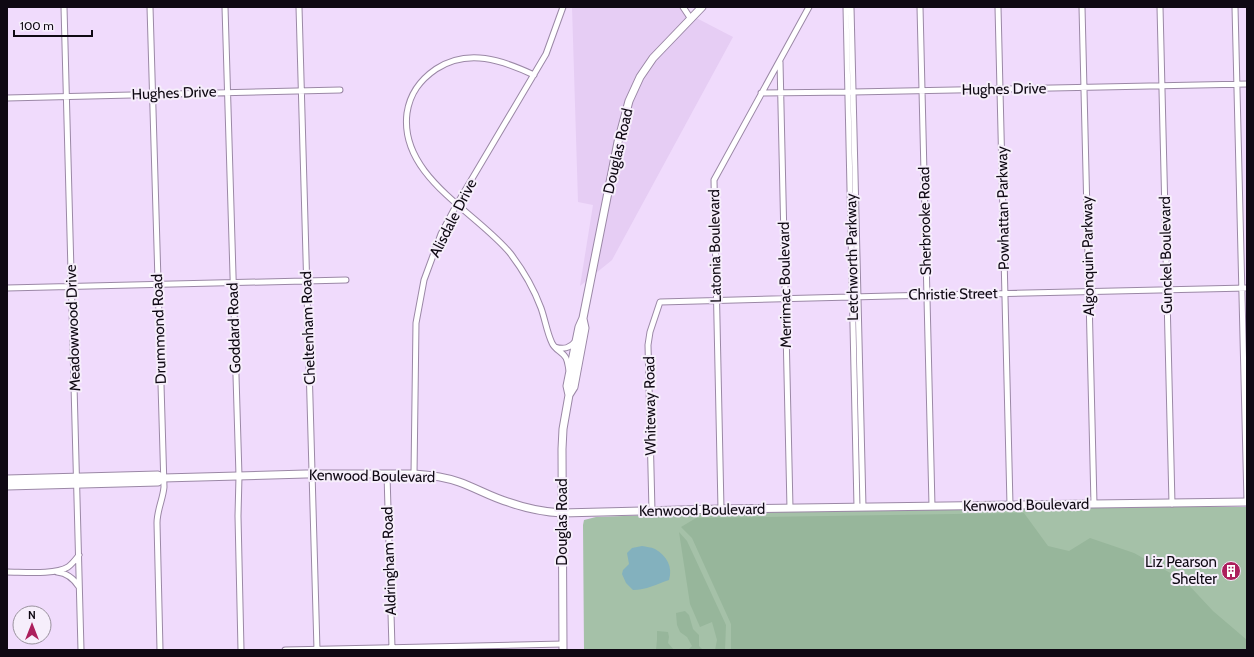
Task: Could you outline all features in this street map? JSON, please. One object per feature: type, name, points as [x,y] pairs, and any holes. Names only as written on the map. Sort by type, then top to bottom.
[{"type":"street","name":"Meadowwood Drive","points":[[64,7],[81,650]]},
{"type":"street","name":"Drummond Road","points":[[150,7],[163,478],[163,493],[157,523],[160,650]]},
{"type":"street","name":"Goddard Road","points":[[225,7],[239,476],[238,516],[241,650]]},
{"type":"street","name":"Cheltenham Road","points":[[299,7],[317,650]]},
{"type":"street","name":"Alisdale Drive","points":[[414,474],[416,323],[420,295],[426,273],[441,234],[457,204],[546,54],[563,7]]},
{"type":"street","points":[[683,7],[691,19]]},
{"type":"street","name":"Douglas Road","points":[[563,647],[562,440],[569,395],[567,386],[579,327],[583,318],[618,142],[629,101],[640,77],[653,58],[702,7]]},
{"type":"street","name":"Latonia Boulevard","points":[[721,509],[714,180],[809,7]]},
{"type":"street","name":"Letchworth Parkway","points":[[846,7],[850,92],[860,507]]},
{"type":"street","name":"Letchworth Parkway","points":[[850,92],[851,7]]},
{"type":"street","name":"Sherbrooke Road","points":[[920,7],[932,506]]},
{"type":"street","name":"Powhattan Parkway","points":[[998,7],[1010,505]]},
{"type":"street","name":"Algonquin Parkway","points":[[1082,7],[1094,504]]},
{"type":"street","name":"Gunckel Boulevard","points":[[1160,7],[1172,504]]},
{"type":"street","points":[[1235,7],[1244,288],[1247,502]]},
{"type":"street","points":[[534,75],[514,65],[501,61],[465,58],[450,62],[434,70],[417,85],[408,105],[406,126],[410,145],[429,177],[457,204],[493,235],[516,262],[536,297],[554,347],[566,358],[570,371]]},
{"type":"street","name":"Merrimac Boulevard","points":[[780,62],[790,508]]},
{"type":"street","name":"Hughes Drive","points":[[761,93],[780,94],[1247,84]]},
{"type":"street","name":"Hughes Drive","points":[[7,98],[340,90]]},
{"type":"street","points":[[7,288],[346,280]]},
{"type":"street","name":"Christie Street","points":[[660,302],[1244,288]]},
{"type":"street","name":"Whiteway Road","points":[[652,510],[648,345],[650,332],[660,302]]},
{"type":"street","name":"Douglas Road","points":[[569,395],[574,387],[585,328],[583,318]]},
{"type":"street","points":[[554,347],[566,349],[576,341]]},
{"type":"street","name":"Kenwood Boulevard","points":[[8,482],[77,480],[158,482],[163,478],[312,474],[414,474],[438,477],[458,482],[521,507],[562,513],[652,510],[1247,502]]},
{"type":"street","name":"Aldringham Road","points":[[387,474],[392,648]]},
{"type":"street","points":[[54,571],[67,567],[79,555]]},
{"type":"street","points":[[7,572],[62,572],[80,588]]},
{"type":"street","points":[[285,650],[563,647]]},
{"type":"shaded area","points":[[572,7],[681,7],[681,10],[733,37],[612,260],[580,286],[593,205],[578,202]]},
{"type":"shaded area","points":[[1247,507],[1247,650],[584,650],[583,525],[584,520],[596,517],[668,514],[959,508]]},
{"type":"shaded area","points":[[1024,513],[1048,546],[1069,551],[1090,538],[1134,553],[1185,581],[1213,611],[1247,640],[1247,650],[731,650],[731,624],[692,538],[681,527],[696,518]]},
{"type":"shaded area","points":[[679,532],[687,541],[726,625],[725,650],[715,650],[717,640],[712,622],[700,627],[690,604]]},
{"type":"shaded area","points":[[642,546],[655,549],[666,558],[670,571],[669,580],[647,588],[633,590],[626,583],[622,574],[623,570],[629,564],[627,553],[632,548]]},
{"type":"shaded area","points":[[685,611],[689,615],[693,629],[699,635],[699,646],[703,650],[688,650],[692,646],[687,637],[680,632],[677,625],[676,613]]},
{"type":"shaded area","points":[[657,631],[668,632],[668,643],[674,650],[656,650]]},
{"type":"place","name":"Liz Pearson Shelter","points":[[1231,571]]}]
